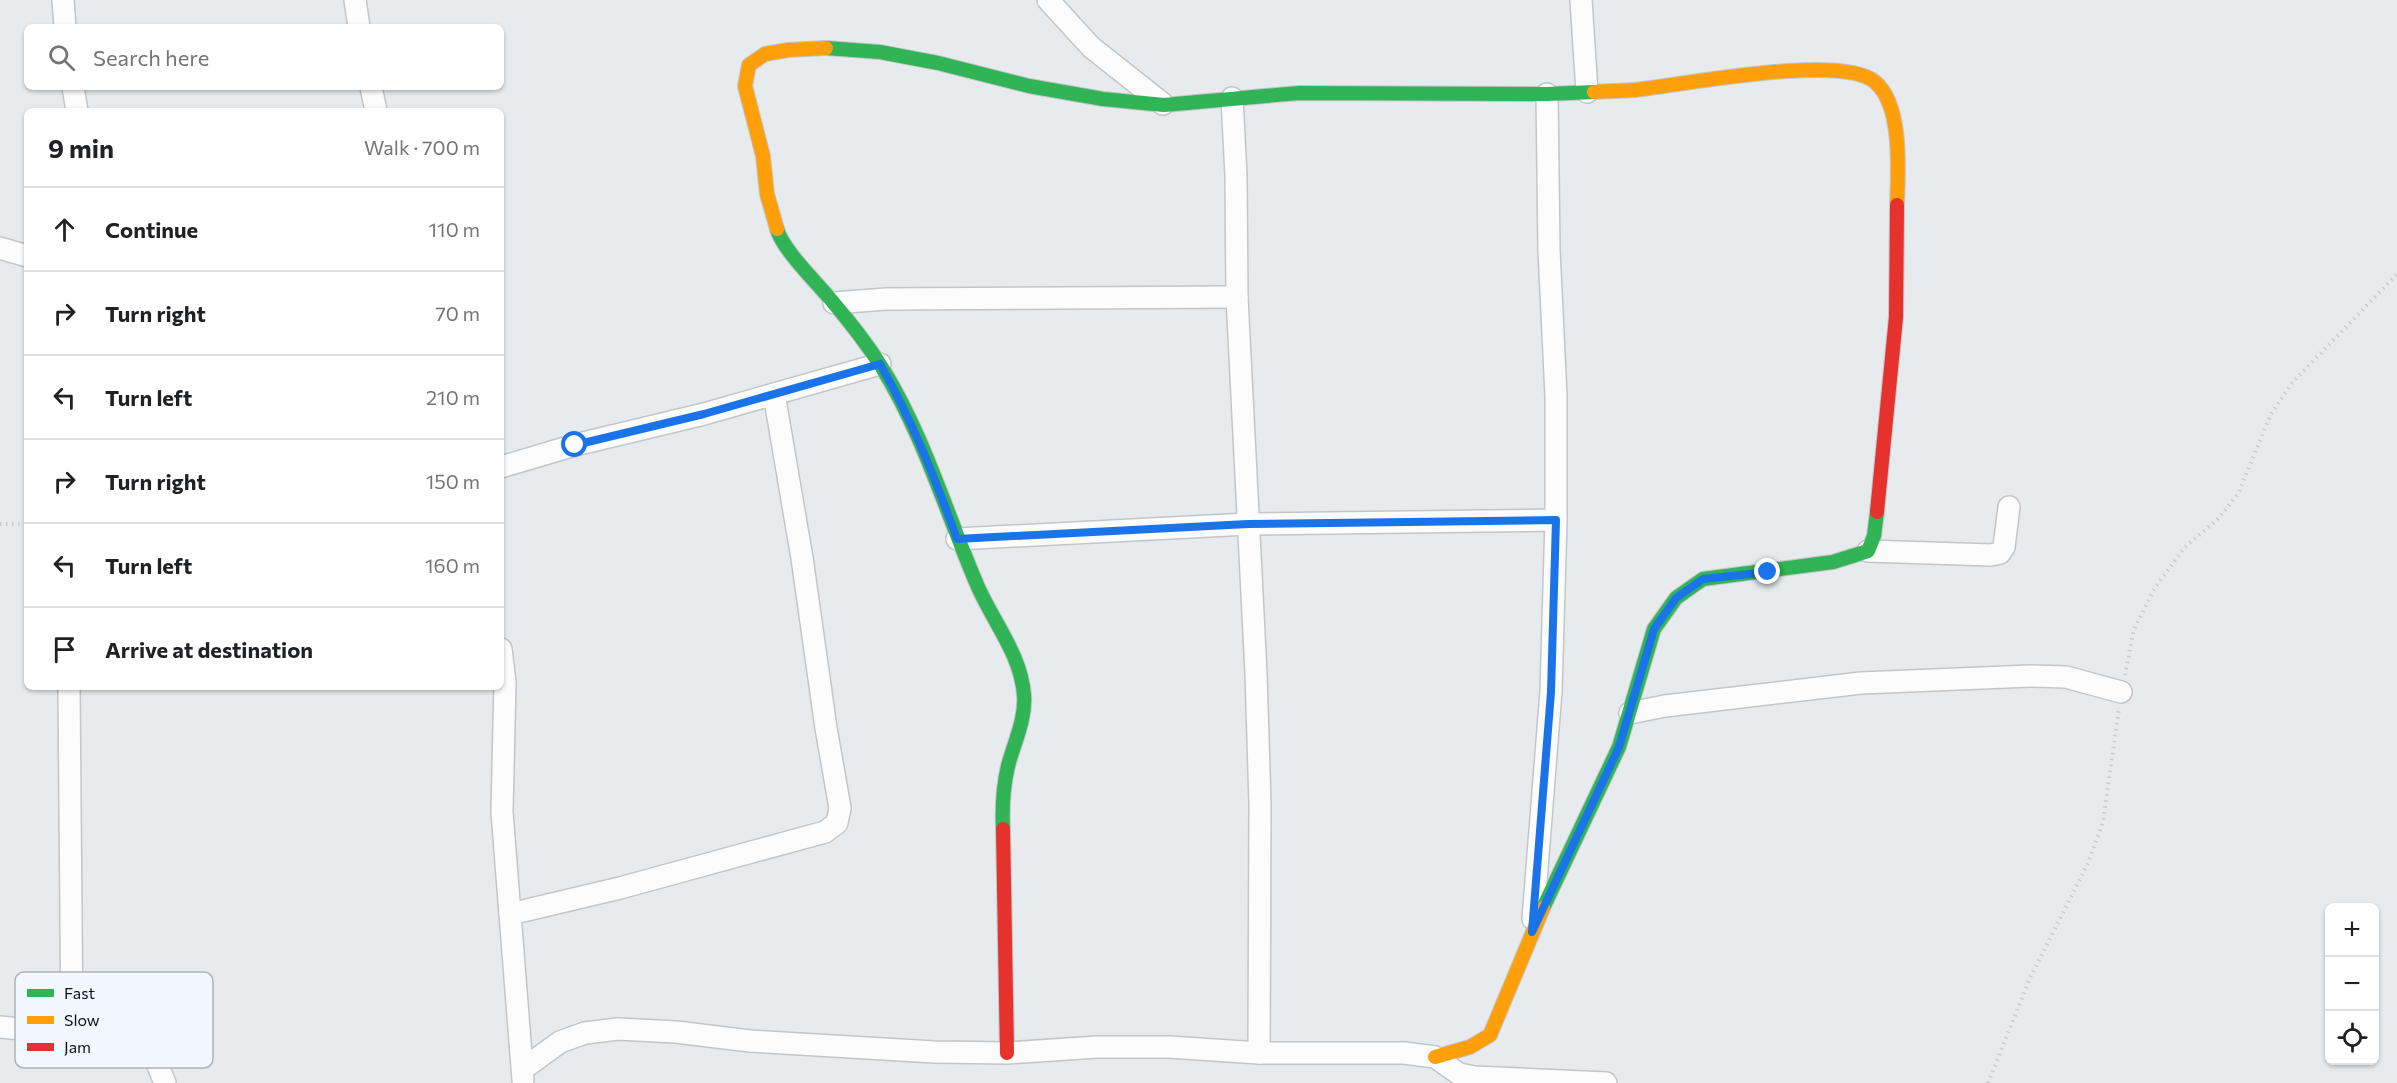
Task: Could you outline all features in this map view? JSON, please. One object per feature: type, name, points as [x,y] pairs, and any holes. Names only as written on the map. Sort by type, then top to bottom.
[{"type":"street","points":[[63,0],[65,24]]},
{"type":"street","points":[[355,0],[359,24]]},
{"type":"street","points":[[1048,0],[1091,47],[1164,105]]},
{"type":"street","points":[[1581,0],[1587,92]]},
{"type":"street","points":[[1007,1053],[1002,801],[1008,767],[1020,728],[1024,697],[1020,672],[987,608],[903,403],[880,364],[778,234],[767,194],[764,156],[745,86],[749,65],[765,54],[788,50],[836,48],[880,52],[938,63],[1029,86],[1103,99],[1164,105],[1299,93],[1547,94],[1633,90],[1786,70],[1845,70],[1875,81],[1891,105],[1898,151],[1896,318],[1877,513],[1874,536],[1868,552]]},
{"type":"street","points":[[74,90],[77,108]]},
{"type":"street","points":[[372,90],[375,108]]},
{"type":"street","points":[[1532,932],[1551,692],[1556,520],[1556,396],[1549,250],[1547,94]]},
{"type":"street","points":[[1232,98],[1236,176],[1237,297],[1260,804],[1259,1053]]},
{"type":"street","points":[[0,248],[24,255]]},
{"type":"street","points":[[834,303],[886,299],[1237,297]]},
{"type":"street","points":[[504,466],[575,445],[704,414],[880,364]]},
{"type":"street","points":[[510,914],[620,888],[825,832],[837,823],[840,808],[826,728],[802,558],[774,394]]},
{"type":"street","points":[[523,1076],[560,1042],[585,1033],[618,1029],[675,1032],[750,1041],[1007,1053],[1096,1047],[1169,1047],[1259,1053],[1404,1053],[1435,1057],[1470,1047],[1490,1035],[1532,932],[1619,747],[1654,629],[1676,598],[1703,579],[1833,562],[1868,552],[1991,555],[2000,553],[2004,547],[2009,507]]},
{"type":"street","points":[[957,539],[1248,524],[1556,520]]},
{"type":"street","points":[[1630,713],[1665,706],[1861,682],[2030,676],[2066,677],[2121,692]]},
{"type":"street","points":[[69,690],[71,972]]},
{"type":"street","points":[[503,690],[502,812],[523,1076]]},
{"type":"street","points":[[0,1027],[15,1028]]},
{"type":"street","points":[[1435,1057],[1459,1074],[1475,1077],[1606,1083]]},
{"type":"street","points":[[159,1068],[165,1083]]},
{"type":"path","points":[[1988,1083],[2030,978],[2088,863],[2103,822],[2121,692],[2134,629],[2154,589],[2185,547],[2217,520],[2238,494],[2271,414],[2292,383],[2397,274]]},
{"type":"path","points":[[0,524],[24,524]]},
{"type":"traffic: fast","points":[[826,48],[880,52],[938,63],[1029,86],[1103,99],[1164,105],[1299,93],[1547,94],[1594,92]]},
{"type":"traffic: fast","points":[[777,229],[793,256],[864,341],[896,392],[922,447],[978,587],[1018,666],[1024,704],[1005,782],[1003,829]]},
{"type":"traffic: fast","points":[[1543,908],[1619,747],[1654,629],[1676,598],[1703,579],[1833,562],[1868,551],[1874,536],[1877,512]]},
{"type":"traffic: slow","points":[[777,229],[767,194],[763,156],[745,86],[749,65],[765,54],[826,48]]},
{"type":"traffic: slow","points":[[1594,92],[1635,90],[1797,70],[1830,70],[1857,74],[1875,82],[1884,93],[1895,122],[1898,158],[1897,205]]},
{"type":"traffic: slow","points":[[1435,1057],[1470,1047],[1490,1035],[1543,908]]},
{"type":"traffic: jam","points":[[1877,512],[1896,317],[1897,205]]},
{"type":"traffic: jam","points":[[1003,829],[1007,1053]]},
{"type":"route","points":[[575,445],[704,414],[880,364],[903,403],[926,456],[957,539],[1248,524],[1556,520],[1551,692],[1532,932],[1619,747],[1654,629],[1676,598],[1703,579],[1768,572]]}]
